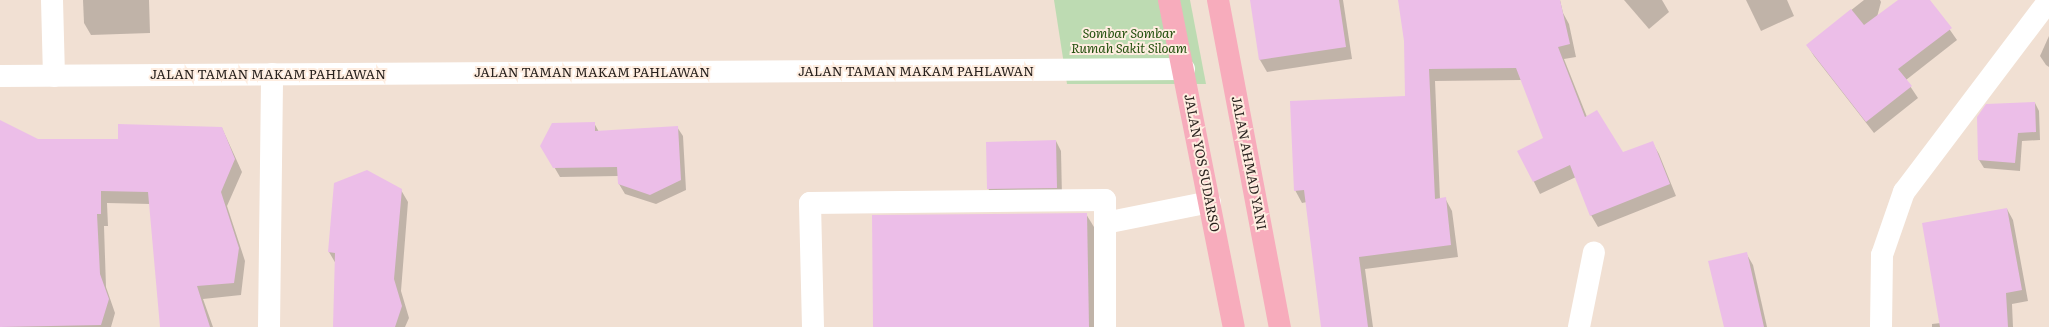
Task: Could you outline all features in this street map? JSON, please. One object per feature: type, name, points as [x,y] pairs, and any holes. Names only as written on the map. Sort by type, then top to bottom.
[{"type":"highway","name":"JALAN YOS SUDARSO","points":[[1169,0],[1184,69],[1234,327]]},
{"type":"highway","name":"JALAN AHMAD YANI","points":[[1218,0],[1280,327]]},
{"type":"street","points":[[52,0],[54,76]]},
{"type":"street","points":[[1881,327],[1882,255],[1904,192],[2049,0]]},
{"type":"street","name":"JALAN TAMAN MAKAM PAHLAWAN","points":[[0,76],[1184,69]]},
{"type":"street","points":[[269,327],[272,74]]},
{"type":"street","points":[[813,327],[810,203],[1105,200],[1105,327]]},
{"type":"street","points":[[1105,223],[1210,202]]},
{"type":"street","points":[[1579,327],[1594,252]]},
{"type":"green space","name":"Sombar Sombar Rumah Sakit Siloam","points":[[1054,0],[1190,0],[1206,84],[1067,84]]},
{"type":"building","points":[[1250,0],[1339,0],[1346,47],[1259,60]]},
{"type":"building","points":[[1398,0],[1560,0],[1570,44],[1558,47],[1585,117],[1597,110],[1623,152],[1653,141],[1670,184],[1590,216],[1570,165],[1533,182],[1517,151],[1543,138],[1516,68],[1429,69],[1435,199],[1446,197],[1451,245],[1359,257],[1368,327],[1321,327],[1304,190],[1294,191],[1290,101],[1405,96],[1404,41]]},
{"type":"building","points":[[1898,0],[1930,0],[1952,28],[1898,69],[1912,86],[1866,122],[1806,45],[1851,9],[1864,25]]},
{"type":"building","points":[[2035,102],[2036,132],[2018,133],[2015,163],[1978,160],[1977,117],[1986,104]]},
{"type":"building","points":[[0,120],[38,139],[118,139],[118,124],[222,127],[235,159],[221,192],[239,248],[234,283],[197,286],[210,327],[160,327],[148,192],[101,191],[101,214],[97,214],[100,274],[109,299],[101,325],[0,327]]},
{"type":"building","points":[[595,122],[595,131],[678,126],[681,180],[650,195],[618,184],[617,167],[553,168],[540,146],[552,123]]},
{"type":"building","points":[[1056,140],[1057,188],[987,189],[986,142]]},
{"type":"building","points":[[367,170],[402,189],[394,279],[402,306],[395,327],[333,327],[335,253],[328,252],[334,183]]},
{"type":"building","points":[[2007,208],[2022,290],[2006,293],[2008,327],[1940,327],[1922,223]]},
{"type":"building","points":[[1087,213],[1089,327],[873,327],[872,215]]},
{"type":"building","points":[[1747,252],[1764,327],[1724,327],[1708,261]]}]
